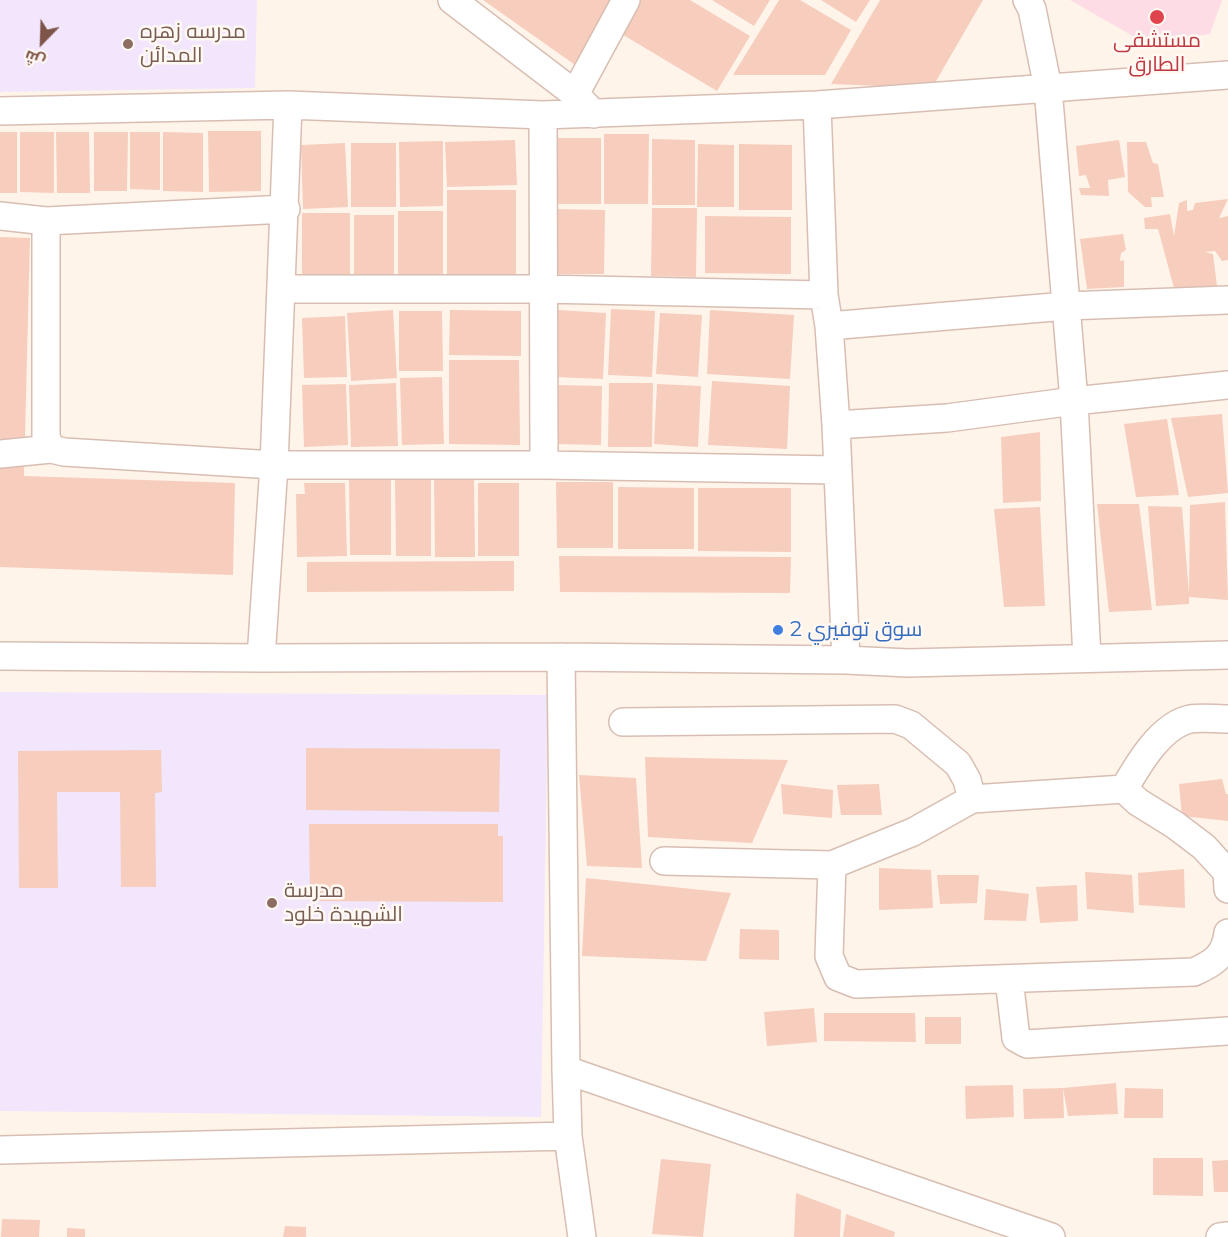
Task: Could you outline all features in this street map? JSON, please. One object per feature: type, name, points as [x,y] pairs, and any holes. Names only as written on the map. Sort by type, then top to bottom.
[{"type":"street","points":[[452,0],[575,94],[594,114]]},
{"type":"street","points":[[575,94],[626,0]]},
{"type":"street","points":[[1027,0],[1032,9],[1048,88],[1074,401],[1087,658]]},
{"type":"street","points":[[0,111],[288,105],[543,115],[594,114],[818,105],[1228,75]]},
{"type":"street","points":[[261,658],[274,465],[286,209],[288,105]]},
{"type":"street","points":[[818,105],[824,295],[829,326],[836,425],[846,660]]},
{"type":"street","points":[[543,115],[544,465]]},
{"type":"street","points":[[0,216],[46,220],[286,209]]},
{"type":"street","points":[[46,220],[46,437],[51,449]]},
{"type":"street","points":[[282,289],[543,289],[824,295]]},
{"type":"street","points":[[829,326],[1066,306],[1228,300]]},
{"type":"street","points":[[836,425],[947,418],[1074,401],[1228,385]]},
{"type":"street","points":[[0,454],[51,449],[64,452],[274,465],[544,465],[837,470]]},
{"type":"street","points":[[0,656],[561,657],[846,660],[908,663],[1228,655]]},
{"type":"street","points":[[561,657],[568,1136],[582,1237]]},
{"type":"street","points":[[623,722],[895,719],[910,725],[958,764],[967,780],[972,799]]},
{"type":"street","points":[[1124,789],[1143,756],[1171,729],[1190,719],[1228,719]]},
{"type":"street","points":[[664,861],[832,865],[913,832],[972,799],[1124,789],[1138,802],[1175,825],[1204,847],[1228,878]]},
{"type":"street","points":[[832,865],[829,956],[838,977],[856,984],[1194,972],[1214,963],[1227,947]]},
{"type":"street","points":[[1009,979],[1016,1038],[1027,1044],[1228,1031]]},
{"type":"street","points":[[566,1070],[1051,1237]]},
{"type":"street","points":[[0,1150],[568,1136]]},
{"type":"street","points":[[1220,1237],[1228,1236]]},
{"type":"shaded area","name":"مدرسه زهره المدائن","points":[[0,0],[257,0],[255,88],[0,92]]},
{"type":"shaded area","name":"مستشفى الطارق","points":[[1070,0],[1222,0],[1210,34],[1157,42],[1138,39]]},
{"type":"shaded area","name":"مدرسة الشهيدة خلود","points":[[0,692],[548,695],[541,1117],[0,1111]]},
{"type":"building","points":[[483,0],[612,0],[578,67]]},
{"type":"building","points":[[639,0],[690,0],[750,36],[717,91],[620,33]]},
{"type":"building","points":[[712,0],[770,0],[754,26]]},
{"type":"building","points":[[779,0],[800,0],[851,30],[825,75],[733,75]]},
{"type":"building","points":[[821,0],[870,0],[856,22]]},
{"type":"building","points":[[880,0],[983,0],[932,88],[831,84]]},
{"type":"building","points":[[208,131],[261,131],[261,191],[209,192]]},
{"type":"building","points":[[0,132],[17,132],[17,193],[0,193]]},
{"type":"building","points":[[20,132],[54,132],[54,193],[20,192]]},
{"type":"building","points":[[56,132],[89,132],[90,193],[57,193]]},
{"type":"building","points":[[94,132],[128,132],[127,191],[94,191]]},
{"type":"building","points":[[130,132],[160,132],[160,190],[130,189]]},
{"type":"building","points":[[163,132],[203,133],[203,192],[163,191]]},
{"type":"building","points":[[604,134],[649,134],[648,204],[604,204]]},
{"type":"building","points":[[556,138],[601,138],[601,204],[556,204]]},
{"type":"building","points":[[652,139],[695,140],[695,205],[652,205]]},
{"type":"building","points":[[515,140],[517,185],[447,187],[445,142]]},
{"type":"building","points":[[1119,140],[1125,177],[1108,180],[1109,196],[1081,195],[1079,188],[1090,188],[1086,175],[1079,176],[1076,146]]},
{"type":"building","points":[[443,141],[443,206],[400,207],[399,142]]},
{"type":"building","points":[[1127,142],[1146,142],[1153,163],[1158,164],[1164,197],[1151,197],[1152,207],[1145,207],[1128,192]]},
{"type":"building","points":[[345,143],[348,207],[303,209],[301,145]]},
{"type":"building","points":[[351,143],[396,143],[396,207],[351,207]]},
{"type":"building","points":[[698,144],[734,145],[734,207],[697,207]]},
{"type":"building","points":[[739,144],[792,145],[792,210],[739,210]]},
{"type":"building","points":[[447,190],[516,190],[516,274],[447,274]]},
{"type":"building","points":[[1228,199],[1219,218],[1228,216],[1228,260],[1222,261],[1215,251],[1205,252],[1213,254],[1217,286],[1174,288],[1158,229],[1145,229],[1144,218],[1170,214],[1174,236],[1179,203],[1187,200],[1187,211],[1193,210],[1195,203]]},
{"type":"building","points":[[652,208],[697,208],[696,277],[651,276]]},
{"type":"building","points":[[555,209],[605,210],[604,274],[555,274]]},
{"type":"building","points":[[398,211],[443,211],[443,276],[398,276]]},
{"type":"building","points":[[302,213],[350,213],[350,276],[302,276]]},
{"type":"building","points":[[354,215],[394,215],[394,275],[354,275]]},
{"type":"building","points":[[705,216],[791,217],[791,274],[705,273]]},
{"type":"building","points":[[1123,234],[1126,250],[1121,253],[1120,261],[1124,260],[1124,287],[1087,289],[1080,239]]},
{"type":"building","points":[[0,237],[30,238],[24,476],[235,483],[233,575],[0,567]]},
{"type":"building","points":[[611,309],[655,311],[652,377],[608,375]]},
{"type":"building","points":[[393,310],[397,378],[351,381],[347,313]]},
{"type":"building","points":[[450,310],[521,311],[521,356],[449,355]]},
{"type":"building","points":[[558,310],[606,313],[603,379],[554,377]]},
{"type":"building","points":[[710,310],[794,315],[790,379],[707,374]]},
{"type":"building","points":[[399,311],[442,311],[443,371],[399,371]]},
{"type":"building","points":[[660,313],[702,315],[698,377],[656,374]]},
{"type":"building","points":[[345,316],[347,377],[304,378],[302,318]]},
{"type":"building","points":[[449,360],[519,360],[520,445],[449,444]]},
{"type":"building","points":[[442,377],[444,444],[402,445],[400,378]]},
{"type":"building","points":[[712,381],[790,386],[787,449],[708,445]]},
{"type":"building","points":[[396,383],[398,446],[351,447],[349,385]]},
{"type":"building","points":[[609,383],[653,383],[652,447],[608,447]]},
{"type":"building","points":[[346,384],[348,445],[304,447],[302,385]]},
{"type":"building","points":[[657,384],[701,386],[698,447],[654,444]]},
{"type":"building","points":[[554,385],[602,386],[601,445],[553,444]]},
{"type":"building","points":[[1222,414],[1228,493],[1188,497],[1171,418]]},
{"type":"building","points":[[1167,419],[1179,495],[1136,497],[1124,424]]},
{"type":"building","points":[[1040,432],[1041,501],[1003,503],[1001,437]]},
{"type":"building","points":[[395,478],[431,478],[431,556],[396,556]]},
{"type":"building","points":[[434,478],[474,478],[475,557],[435,557]]},
{"type":"building","points":[[349,479],[391,479],[391,555],[350,555]]},
{"type":"building","points":[[556,482],[613,482],[613,548],[557,548]]},
{"type":"building","points":[[304,483],[345,483],[347,556],[297,557],[296,494],[305,494]]},
{"type":"building","points":[[478,483],[519,483],[519,556],[478,556]]},
{"type":"building","points":[[618,487],[694,488],[694,549],[618,549]]},
{"type":"building","points":[[698,488],[791,488],[791,552],[698,551]]},
{"type":"building","points":[[1225,502],[1228,600],[1189,597],[1189,604],[1156,606],[1148,506],[1182,507],[1189,594],[1190,505]]},
{"type":"building","points":[[1097,504],[1139,504],[1152,610],[1109,612]]},
{"type":"building","points":[[1040,507],[1045,606],[1004,607],[994,509]]},
{"type":"building","points":[[559,556],[791,557],[790,593],[560,592]]},
{"type":"building","points":[[514,561],[514,591],[307,592],[307,562]]},
{"type":"building","points":[[306,748],[500,749],[499,812],[306,810]]},
{"type":"building","points":[[161,750],[162,792],[155,793],[156,887],[121,887],[120,792],[57,792],[58,888],[19,888],[18,751]]},
{"type":"building","points":[[645,757],[788,760],[752,843],[648,837]]},
{"type":"building","points":[[579,775],[636,778],[642,868],[587,866]]},
{"type":"building","points":[[1222,779],[1226,794],[1228,794],[1228,821],[1182,816],[1179,784]]},
{"type":"building","points":[[781,784],[833,790],[832,818],[783,814]]},
{"type":"building","points":[[879,784],[882,815],[841,815],[837,785]]},
{"type":"building","points":[[309,824],[498,824],[498,836],[503,836],[503,902],[310,901]]},
{"type":"building","points":[[879,868],[931,870],[933,908],[879,910]]},
{"type":"building","points":[[1184,869],[1185,908],[1139,905],[1138,873]]},
{"type":"building","points":[[1085,872],[1132,875],[1134,913],[1087,909]]},
{"type":"building","points":[[937,875],[979,875],[977,903],[940,904]]},
{"type":"building","points":[[586,878],[731,893],[706,961],[582,956]]},
{"type":"building","points":[[1077,885],[1078,921],[1040,923],[1036,887]]},
{"type":"building","points":[[986,889],[1029,894],[1026,921],[984,920]]},
{"type":"building","points":[[740,929],[779,930],[779,960],[739,959]]},
{"type":"building","points":[[814,1008],[817,1042],[767,1046],[764,1012]]},
{"type":"building","points":[[824,1013],[915,1013],[916,1042],[824,1041]]},
{"type":"building","points":[[925,1017],[961,1017],[961,1044],[925,1044]]},
{"type":"building","points":[[1116,1083],[1118,1114],[1068,1116],[1063,1088]]},
{"type":"building","points":[[1013,1085],[1014,1117],[966,1119],[965,1086]]},
{"type":"building","points":[[1063,1088],[1064,1118],[1024,1119],[1023,1089]]},
{"type":"building","points":[[1125,1088],[1163,1089],[1163,1118],[1124,1118]]},
{"type":"building","points":[[1153,1158],[1203,1158],[1203,1196],[1153,1195]]},
{"type":"building","points":[[661,1159],[711,1164],[703,1237],[652,1234]]},
{"type":"building","points":[[1228,1160],[1228,1192],[1214,1192],[1212,1161]]},
{"type":"building","points":[[796,1193],[841,1210],[840,1237],[794,1237]]},
{"type":"building","points":[[846,1214],[895,1232],[894,1237],[843,1237]]},
{"type":"building","points":[[2,1219],[40,1220],[39,1237],[1,1237]]},
{"type":"building","points":[[285,1226],[306,1227],[306,1237],[283,1237]]},
{"type":"building","points":[[67,1228],[85,1229],[85,1237],[67,1237]]},
{"type":"place","name":"مستشفى الطارق","points":[[1157,17]]},
{"type":"place","name":"مدرسه زهره المدائن","points":[[128,44]]},
{"type":"place","name":"سوق توفيري 2","points":[[778,630]]},
{"type":"place","name":"مدرسة الشهيدة خلود","points":[[272,903]]}]
